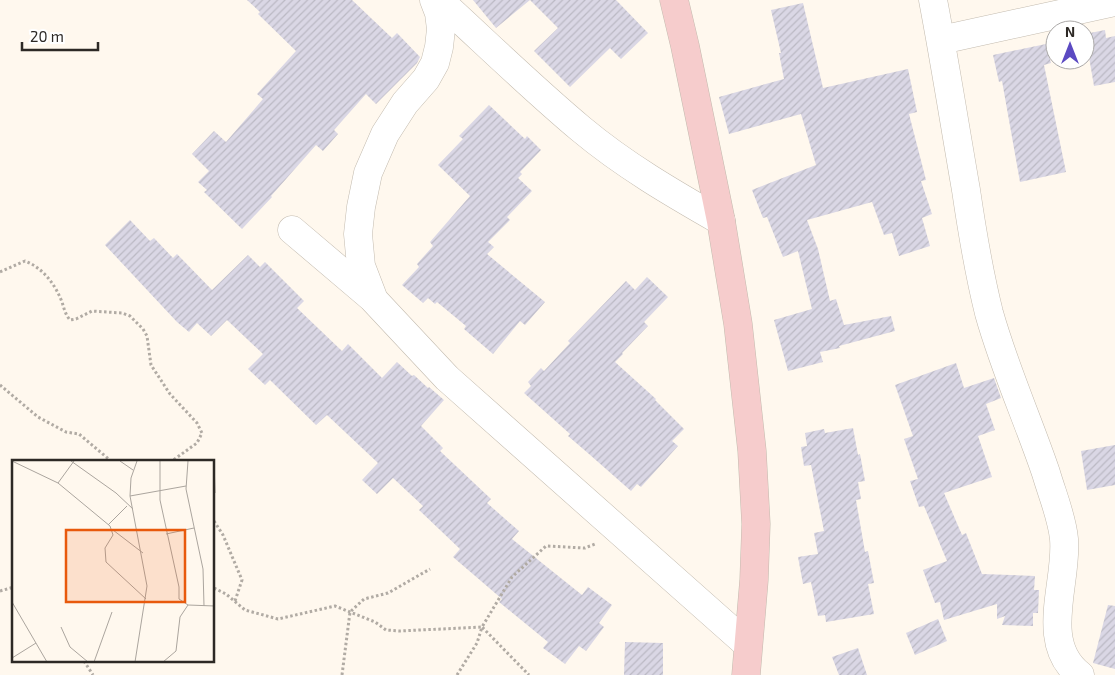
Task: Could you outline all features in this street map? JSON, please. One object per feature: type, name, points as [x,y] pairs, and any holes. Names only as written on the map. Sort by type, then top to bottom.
[{"type":"street","points":[[374,300],[361,266],[358,234],[361,207],[368,173],[385,134],[405,103],[426,80],[435,63],[441,29],[439,13],[434,0]]},
{"type":"street","points":[[439,0],[581,129],[622,160],[670,192],[721,221]]},
{"type":"street","points":[[674,0],[721,221],[738,324],[752,451],[756,524],[754,580],[746,675]]},
{"type":"street","points":[[933,0],[989,313],[1049,484],[1064,538],[1057,633],[1064,654],[1075,671],[1080,675]]},
{"type":"street","points":[[941,40],[1115,2]]},
{"type":"street","points":[[292,230],[374,300],[447,378],[748,645]]},
{"type":"path","points":[[0,272],[25,261],[35,265],[46,275],[57,290],[66,315],[70,320],[92,311],[122,313],[130,316],[137,323],[147,336],[151,365],[170,394],[197,422],[202,434],[197,443],[173,460]]},
{"type":"path","points":[[0,386],[38,417],[66,432],[79,434],[110,460]]},
{"type":"path","points":[[215,523],[223,535],[242,580],[234,601]]},
{"type":"path","points":[[457,675],[477,643],[482,627],[512,577],[546,546],[585,548],[621,534]]},
{"type":"path","points":[[342,675],[350,612],[364,600],[388,593],[430,569]]},
{"type":"path","points":[[215,588],[226,594],[245,610],[278,619],[335,606],[374,622],[386,630],[482,627],[529,675]]},
{"type":"path","points":[[85,662],[93,675]]},
{"type":"building","points":[[247,0],[352,0],[392,38],[397,33],[420,57],[417,63],[376,104],[366,94],[334,130],[338,134],[323,151],[316,145],[242,229],[204,192],[207,190],[198,182],[209,171],[192,154],[214,131],[226,142],[263,99],[257,94],[296,51],[258,14],[260,12]]},
{"type":"building","points":[[473,0],[530,0],[496,28]]},
{"type":"building","points":[[530,0],[616,0],[648,33],[621,59],[610,48],[570,87],[534,51],[558,28]]},
{"type":"building","points":[[803,3],[823,88],[908,69],[917,112],[909,114],[926,180],[921,181],[932,214],[922,218],[930,246],[899,256],[892,233],[884,235],[872,202],[807,220],[818,249],[830,301],[836,299],[844,325],[891,316],[895,331],[839,346],[840,348],[820,352],[823,362],[788,371],[774,320],[812,309],[798,251],[783,257],[767,217],[763,218],[752,190],[816,165],[801,114],[729,134],[719,97],[784,79],[779,53],[781,53],[771,10]]},
{"type":"building","points":[[1105,30],[1106,38],[1115,36],[1115,82],[1094,86],[1091,70],[1095,70],[1095,32]]},
{"type":"building","points":[[1045,44],[1044,65],[1066,172],[1020,182],[1002,81],[999,82],[993,55]]},
{"type":"building","points":[[489,105],[525,139],[527,136],[541,150],[520,172],[522,174],[518,178],[532,191],[507,217],[510,220],[488,242],[494,247],[487,254],[545,302],[525,325],[520,321],[493,354],[464,329],[466,326],[437,302],[435,304],[428,298],[423,303],[402,285],[419,267],[417,264],[433,246],[430,242],[470,196],[438,165],[463,139],[459,136]]},
{"type":"building","points":[[130,220],[150,241],[154,238],[173,258],[177,254],[212,290],[248,255],[260,267],[265,262],[304,301],[297,308],[342,351],[348,344],[382,378],[397,362],[444,400],[421,426],[443,448],[440,451],[491,499],[487,503],[519,531],[512,539],[582,595],[588,587],[612,605],[599,623],[604,627],[586,651],[579,646],[565,664],[543,648],[548,642],[499,602],[502,599],[453,557],[460,549],[419,510],[423,506],[393,478],[377,494],[362,480],[378,463],[327,415],[316,425],[270,380],[265,385],[248,369],[263,354],[227,320],[211,336],[197,323],[189,332],[177,322],[105,245]]},
{"type":"building","points":[[647,277],[668,297],[644,322],[648,326],[615,362],[656,399],[684,429],[672,441],[678,446],[641,487],[637,484],[631,491],[568,436],[570,434],[524,393],[531,386],[528,382],[541,368],[544,371],[570,343],[568,341],[626,281],[635,290]]},
{"type":"building","points":[[956,363],[964,388],[994,378],[1001,398],[986,404],[995,430],[978,436],[992,477],[944,493],[962,535],[966,533],[982,574],[1035,576],[1034,590],[1039,590],[1038,613],[1033,613],[1033,626],[1002,625],[1005,616],[997,619],[997,604],[944,620],[940,602],[935,603],[923,570],[947,561],[924,506],[919,507],[910,481],[918,479],[904,439],[913,436],[895,385]]},
{"type":"building","points":[[853,428],[865,481],[858,482],[861,499],[856,500],[865,552],[868,551],[874,583],[868,584],[874,614],[826,622],[825,615],[818,616],[811,582],[803,584],[798,557],[818,554],[814,533],[824,531],[811,465],[804,466],[801,447],[807,446],[805,433],[824,429],[825,433]]},
{"type":"building","points":[[1115,445],[1115,485],[1087,490],[1081,451]]},
{"type":"building","points":[[1108,605],[1115,606],[1115,669],[1093,663]]},
{"type":"building","points":[[938,619],[947,641],[915,655],[906,633]]},
{"type":"building","points":[[625,642],[663,643],[663,675],[624,675]]},
{"type":"building","points":[[858,648],[867,675],[839,675],[832,657]]}]
